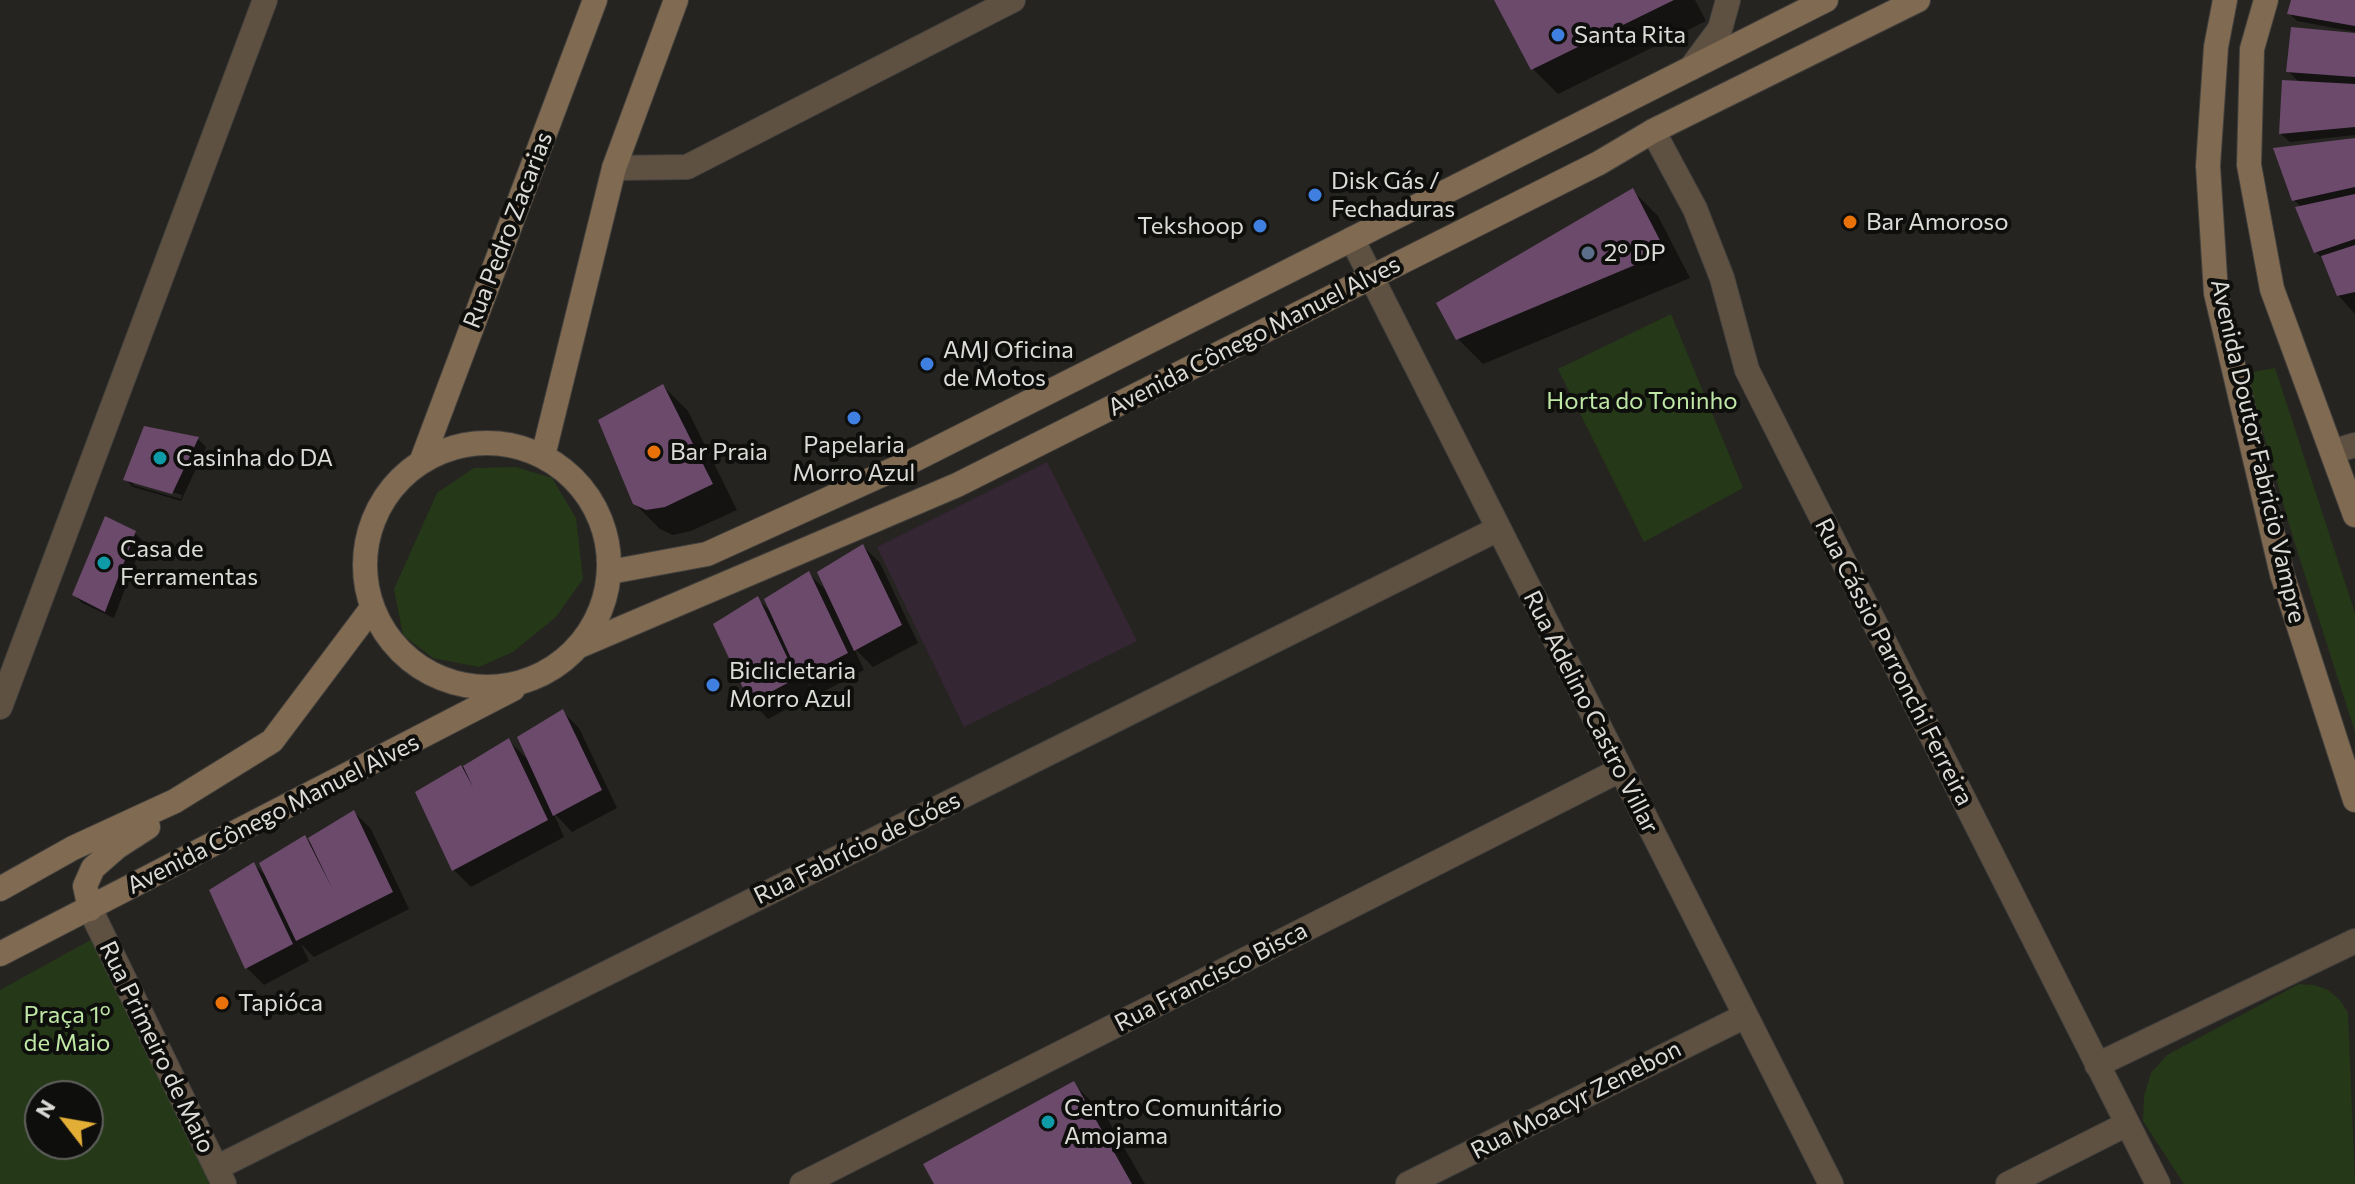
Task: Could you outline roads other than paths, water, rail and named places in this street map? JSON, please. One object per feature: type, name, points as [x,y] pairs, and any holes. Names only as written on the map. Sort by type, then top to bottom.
[{"type":"street","points":[[0,707],[265,0]]},
{"type":"street","name":"Rua Pedro Zacarias","points":[[422,460],[595,0]]},
{"type":"street","points":[[543,456],[614,168],[676,0]]},
{"type":"street","points":[[614,168],[687,167],[1013,0]]},
{"type":"street","points":[[1691,68],[1720,29],[1728,0]]},
{"type":"street","name":"Avenida Cônego Manuel Alves","points":[[610,572],[707,554],[910,462],[1826,0]]},
{"type":"street","name":"Avenida Cônego Manuel Alves","points":[[577,647],[957,485],[1599,163],[1653,131],[1918,0]]},
{"type":"street","name":"Avenida Doutor Fabricio Vampre","points":[[2225,0],[2216,47],[2208,166],[2216,293],[2282,574],[2355,800]]},
{"type":"street","name":"Avenida Doutor Fabricio Vampre","points":[[2266,0],[2252,49],[2249,165],[2272,289],[2344,448],[2355,515]]},
{"type":"street","name":"Rua Cássio Parronchi Ferreira","points":[[1653,131],[1695,209],[1717,264],[1747,370],[2158,1184]]},
{"type":"street","name":"Rua Adelino Castro Villar","points":[[1352,239],[1831,1184]]},
{"type":"street","points":[[503,443],[543,456],[572,476],[593,503],[607,536],[610,572],[600,612],[577,647],[544,673],[504,687],[463,686],[424,671],[393,644],[372,608],[364,567],[371,526],[391,489],[422,460],[461,445],[503,443]]},
{"type":"street","name":"Rua Fabrício de Góes","points":[[220,1176],[1498,529]]},
{"type":"street","points":[[0,889],[73,848],[175,801],[272,741],[372,608]]},
{"type":"street","name":"Avenida Cônego Manuel Alves","points":[[0,954],[544,673]]},
{"type":"street","name":"Rua Francisco Bisca","points":[[802,1184],[1620,770]]},
{"type":"street","points":[[90,909],[85,886],[93,868],[117,847],[172,810],[175,801]]},
{"type":"street","name":"Rua Primeiro de Maio","points":[[90,909],[220,1176]]},
{"type":"street","points":[[2097,1065],[2355,941]]},
{"type":"street","name":"Rua Moacyr Zenebon","points":[[1408,1184],[1745,1016]]},
{"type":"street","points":[[2008,1184],[2127,1124]]},
{"type":"place","name":"Santa Rita","points":[[1558,35]]},
{"type":"place","name":"Disk Gás / Fechaduras","points":[[1315,195]]},
{"type":"place","name":"Bar Amoroso","points":[[1850,222]]},
{"type":"place","name":"Tekshoop","points":[[1260,226]]},
{"type":"place","name":"2º DP","points":[[1588,253]]},
{"type":"place","name":"AMJ Oficina de Motos","points":[[927,364]]},
{"type":"place","name":"Papelaria Morro Azul","points":[[854,418]]},
{"type":"place","name":"Bar Praia","points":[[654,452]]},
{"type":"place","name":"Casinha do DA","points":[[160,458]]},
{"type":"place","name":"Casa de Ferramentas","points":[[104,563]]},
{"type":"place","name":"Biclicletaria Morro Azul","points":[[713,685]]},
{"type":"place","name":"Tapióca","points":[[222,1003]]},
{"type":"place","name":"Centro Comunitário Amojama","points":[[1048,1122]]},
{"type":"park label","name":"Horta do Toninho","points":[[1642,401]]},
{"type":"park label","name":"Praça 1º de Maio","points":[[67,1029]]}]
